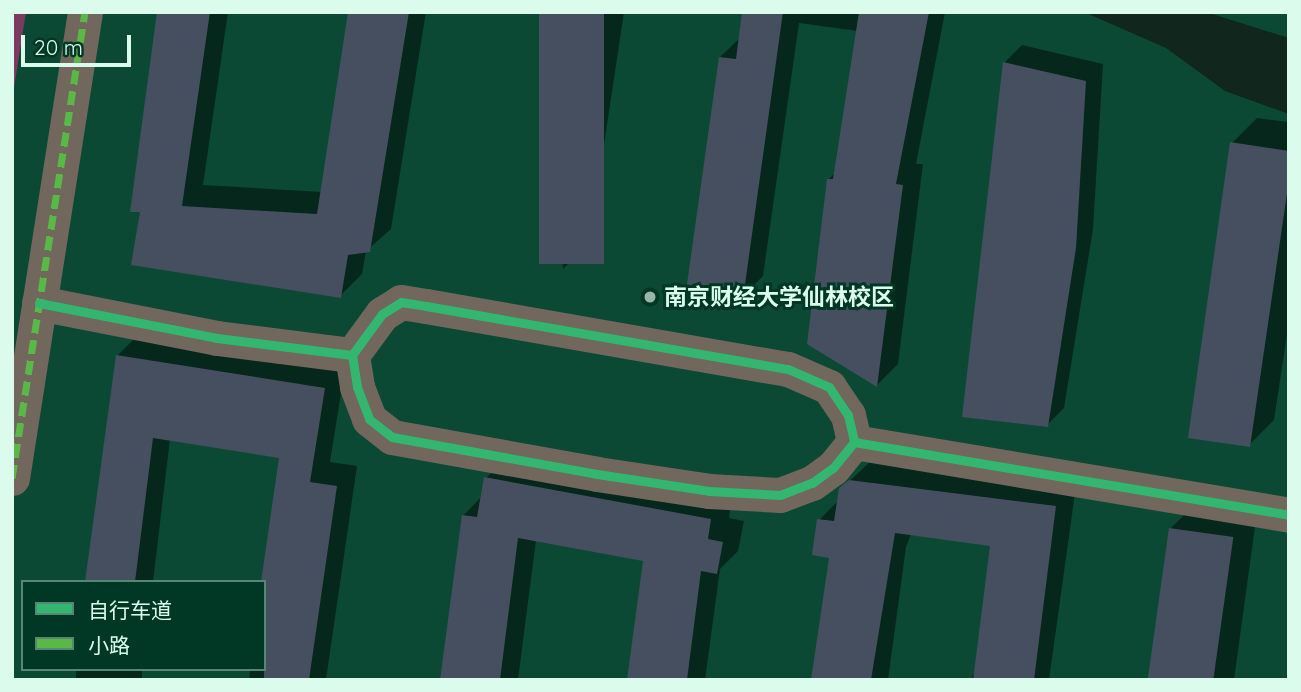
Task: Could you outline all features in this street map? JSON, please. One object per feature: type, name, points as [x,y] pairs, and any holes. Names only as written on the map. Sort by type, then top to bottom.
[{"type":"street","points":[[12,478],[85,12]]},
{"type":"street","points":[[401,302],[426,306],[789,369],[829,387],[848,415],[855,442],[833,468],[812,483],[780,495],[709,491],[584,472],[392,437],[369,419],[357,387],[352,355],[382,314],[401,302]]},
{"type":"street","points":[[39,303],[217,338],[352,355]]},
{"type":"street","points":[[855,442],[1289,515]]},
{"type":"shaded area","name":"南京财经大学仙林校区","points":[[12,12],[1289,12],[1289,680],[12,680]]},
{"type":"shaded area","points":[[12,12],[26,12],[12,101]]},
{"type":"shaded area","points":[[1084,12],[1206,12],[1289,38],[1289,114],[1225,91],[1166,48]]},
{"type":"building","points":[[157,12],[210,12],[182,206],[317,214],[348,12],[409,12],[370,252],[348,255],[341,298],[131,265],[140,212],[130,212]]},
{"type":"building","points":[[539,12],[604,12],[604,264],[539,264]]},
{"type":"building","points":[[742,12],[783,12],[743,299],[686,291],[719,57],[736,59]]},
{"type":"building","points":[[859,12],[929,12],[896,184],[903,185],[877,387],[807,344],[827,179],[833,179]]},
{"type":"building","points":[[1003,62],[1086,81],[1076,248],[1048,427],[962,417]]},
{"type":"building","points":[[1230,142],[1289,151],[1289,180],[1250,447],[1188,438]]},
{"type":"building","points":[[116,355],[325,388],[310,482],[337,486],[309,680],[264,680],[266,580],[261,580],[279,458],[153,438],[135,580],[85,580]]},
{"type":"building","points":[[484,477],[711,519],[708,539],[723,542],[717,574],[701,571],[687,680],[627,680],[643,561],[518,538],[500,680],[440,680],[462,515],[477,517]]},
{"type":"building","points":[[849,480],[1056,506],[1034,680],[973,680],[990,546],[895,533],[871,680],[811,680],[829,558],[812,555],[817,519],[834,521],[839,488]]},
{"type":"building","points":[[1169,528],[1233,537],[1213,680],[1148,680]]},
{"type":"marked path","points":[[12,478],[85,12]]},
{"type":"cycle path","points":[[39,303],[217,338],[352,355],[382,314],[401,302],[426,306],[788,369],[829,387],[848,415],[854,442],[1289,515]]},
{"type":"cycle path","points":[[352,355],[357,387],[369,419],[392,437],[597,474],[709,491],[780,495],[812,483],[833,468],[854,442]]},
{"type":"place","name":"南京财经大学仙林校区","points":[[650,297]]}]
